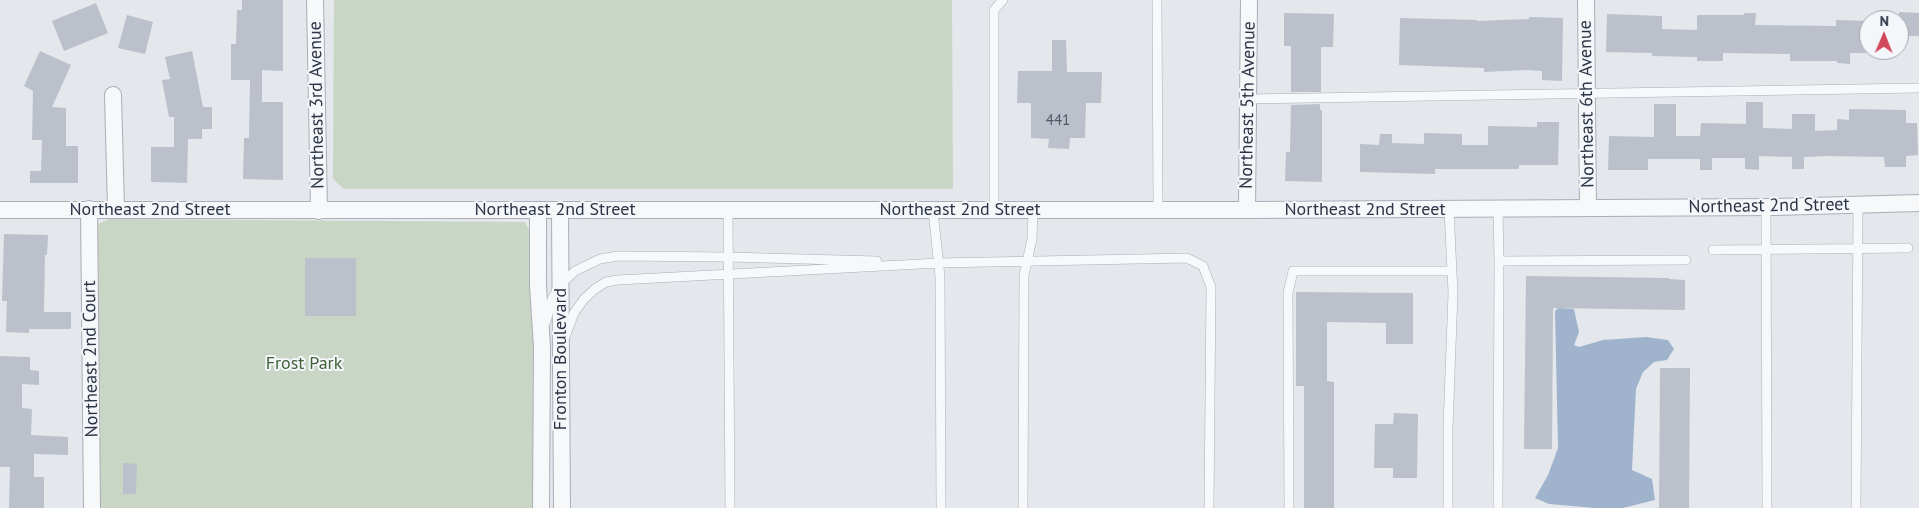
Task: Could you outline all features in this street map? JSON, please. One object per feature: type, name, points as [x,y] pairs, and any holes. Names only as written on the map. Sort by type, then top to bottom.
[{"type":"street","name":"Northeast 3rd Avenue","points":[[315,0],[318,211]]},
{"type":"street","name":"Northeast 5th Avenue","points":[[1247,210],[1249,0]]},
{"type":"street","name":"Northeast 6th Avenue","points":[[1586,0],[1588,208]]},
{"type":"street","points":[[113,95],[116,209]]},
{"type":"street","name":"Northeast 2nd Street","points":[[0,210],[1247,210],[1766,207],[1919,203]]},
{"type":"street","name":"Northeast 2nd Court","points":[[89,209],[92,508]]},
{"type":"street","name":"Fronton Boulevard","points":[[538,210],[538,286],[542,347],[541,508]]},
{"type":"street","name":"Fronton Boulevard","points":[[560,210],[562,508]]},
{"type":"lane","points":[[994,210],[994,10],[1003,0]]},
{"type":"lane","points":[[1157,0],[1158,210]]},
{"type":"lane","points":[[1248,99],[1919,88]]},
{"type":"lane","points":[[1856,508],[1858,204]]},
{"type":"lane","points":[[1766,207],[1766,508]]},
{"type":"lane","points":[[1448,508],[1448,428],[1453,293],[1449,209]]},
{"type":"lane","points":[[1498,209],[1498,508]]},
{"type":"lane","points":[[728,210],[730,508]]},
{"type":"lane","points":[[933,210],[939,263],[941,508]]},
{"type":"lane","points":[[1023,508],[1024,275],[1032,239],[1033,210]]},
{"type":"lane","points":[[1713,250],[1908,248]]},
{"type":"lane","points":[[542,347],[547,315],[552,299],[560,284],[575,271],[600,259],[618,256],[728,257],[939,263]]},
{"type":"lane","points":[[561,349],[574,313],[584,298],[606,282],[618,280],[939,263],[1187,258],[1203,266],[1211,287],[1209,508]]},
{"type":"lane","points":[[1499,262],[1686,260]]},
{"type":"lane","points":[[1289,508],[1288,293],[1293,270],[1452,270]]},
{"type":"green space","points":[[334,0],[952,0],[953,189],[344,189],[333,179]]},
{"type":"green space","name":"Frost Park","points":[[109,219],[525,222],[534,240],[534,508],[99,508],[95,234],[98,224]]},
{"type":"water","points":[[1558,308],[1574,309],[1579,332],[1574,345],[1579,347],[1603,340],[1646,337],[1668,340],[1674,349],[1667,360],[1654,362],[1643,372],[1636,389],[1632,470],[1652,479],[1655,500],[1623,508],[1595,508],[1549,504],[1535,498],[1548,475],[1558,448],[1555,311]]},
{"type":"building","points":[[242,0],[283,0],[283,71],[262,70],[262,102],[283,102],[283,180],[243,179],[244,138],[249,138],[250,80],[231,80],[231,44],[236,44],[237,10],[242,10]]},
{"type":"building","points":[[96,3],[108,33],[64,51],[52,21]]},
{"type":"building","points":[[1909,12],[1919,13],[1919,36],[1909,36]]},
{"type":"building","points":[[1284,13],[1334,14],[1333,47],[1321,47],[1321,92],[1291,92],[1291,46],[1284,46]]},
{"type":"building","points":[[1744,13],[1756,13],[1755,25],[1836,26],[1836,20],[1859,21],[1859,53],[1850,53],[1850,64],[1837,63],[1837,61],[1790,61],[1790,54],[1723,53],[1723,61],[1697,61],[1697,57],[1652,56],[1652,53],[1606,52],[1607,14],[1662,16],[1662,29],[1697,30],[1697,15],[1744,15]]},
{"type":"building","points":[[127,15],[153,22],[145,54],[118,48]]},
{"type":"building","points":[[1529,17],[1563,18],[1562,81],[1542,80],[1542,71],[1484,72],[1484,68],[1399,65],[1400,18],[1477,21],[1529,19]]},
{"type":"building","points":[[1052,40],[1066,40],[1067,72],[1102,72],[1101,103],[1086,103],[1085,138],[1070,138],[1069,149],[1048,148],[1049,139],[1031,138],[1031,103],[1017,103],[1018,71],[1052,71]]},
{"type":"building","points":[[40,51],[71,65],[52,107],[66,108],[66,146],[78,146],[78,183],[30,183],[30,171],[41,171],[42,140],[32,140],[33,91],[24,86]]},
{"type":"building","points":[[192,51],[203,107],[212,107],[212,129],[202,129],[202,139],[188,139],[187,183],[151,182],[151,147],[174,147],[174,117],[169,117],[162,80],[170,79],[165,57]]},
{"type":"building","points":[[1746,102],[1763,102],[1763,128],[1792,129],[1792,114],[1815,114],[1815,131],[1837,130],[1837,119],[1849,120],[1849,109],[1906,110],[1906,123],[1917,123],[1918,155],[1906,156],[1906,167],[1885,167],[1884,157],[1826,156],[1804,157],[1804,169],[1792,169],[1792,157],[1759,156],[1759,170],[1745,169],[1745,158],[1712,158],[1712,170],[1700,170],[1700,159],[1648,159],[1648,170],[1608,170],[1609,136],[1654,137],[1654,104],[1676,104],[1676,136],[1700,136],[1701,123],[1746,124]]},
{"type":"building","points":[[1320,104],[1320,110],[1322,110],[1322,182],[1285,181],[1286,152],[1290,152],[1291,105]]},
{"type":"building","points":[[1537,122],[1559,122],[1558,165],[1519,165],[1519,169],[1435,169],[1435,174],[1360,172],[1360,144],[1379,145],[1380,134],[1392,134],[1392,143],[1424,144],[1424,133],[1462,134],[1462,145],[1488,145],[1488,126],[1537,127]]},
{"type":"building","points":[[4,234],[48,235],[47,255],[45,255],[44,312],[71,312],[71,329],[29,329],[29,333],[6,332],[7,301],[2,301]]},
{"type":"building","points":[[305,258],[356,258],[356,316],[305,316]]},
{"type":"building","points":[[1526,276],[1669,278],[1685,280],[1685,310],[1553,308],[1552,449],[1524,449]]},
{"type":"building","points":[[1296,292],[1413,293],[1413,344],[1386,344],[1386,323],[1327,322],[1327,381],[1334,382],[1334,508],[1304,508],[1304,386],[1296,386]]},
{"type":"building","points":[[0,356],[30,357],[30,370],[39,371],[39,385],[22,384],[22,408],[32,409],[31,435],[68,437],[68,455],[34,454],[34,477],[44,477],[44,508],[9,508],[10,467],[0,467]]},
{"type":"building","points":[[1660,368],[1690,368],[1689,508],[1659,508]]},
{"type":"building","points":[[1394,413],[1418,414],[1417,478],[1393,478],[1393,468],[1374,468],[1375,424],[1393,424]]},
{"type":"building","points":[[123,463],[137,464],[136,494],[123,494]]}]
